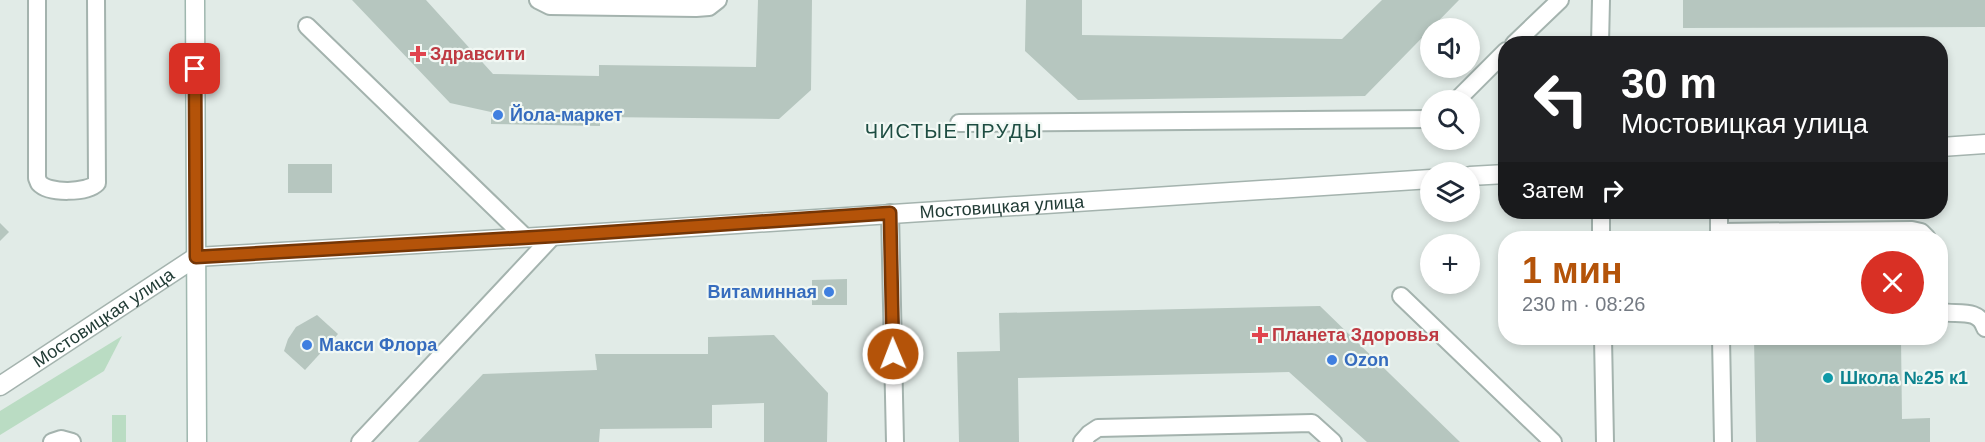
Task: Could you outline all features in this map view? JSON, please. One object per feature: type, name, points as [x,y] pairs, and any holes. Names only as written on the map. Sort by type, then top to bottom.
[{"type":"street","points":[[195,0],[196,442]]},
{"type":"street","points":[[1948,147],[1985,144]]},
{"type":"street","points":[[1480,175],[1498,174]]},
{"type":"street","name":"Мостовицкая улица","points":[[0,386],[196,257],[526,238],[1420,180]]},
{"type":"lane","points":[[37,0],[38,178],[39,183],[49,190],[86,190],[97,183],[96,0]]},
{"type":"lane","points":[[538,0],[550,6],[696,8],[709,7],[718,0]]},
{"type":"lane","points":[[1522,36],[1560,0]]},
{"type":"lane","points":[[1600,0],[1600,36]]},
{"type":"lane","points":[[307,26],[526,238]]},
{"type":"lane","points":[[1467,90],[1498,59]]},
{"type":"lane","points":[[959,123],[1420,119]]},
{"type":"lane","points":[[890,213],[895,442]]},
{"type":"lane","points":[[1873,231],[1916,231]]},
{"type":"lane","points":[[360,442],[553,236]]},
{"type":"lane","points":[[1401,296],[1553,442]]},
{"type":"lane","points":[[1948,312],[1976,315],[1985,328]]},
{"type":"lane","points":[[1603,345],[1605,442]]},
{"type":"lane","points":[[1721,345],[1723,442]]},
{"type":"lane","points":[[1082,442],[1098,428],[1312,423],[1333,442]]},
{"type":"lane","points":[[52,442],[61,439],[72,442]]},
{"type":"green space","points":[[122,336],[104,371],[0,435],[0,411]]},
{"type":"green space","points":[[112,415],[126,415],[126,442],[112,442]]},
{"type":"building","points":[[352,0],[426,0],[493,74],[599,76],[599,65],[756,67],[758,0],[812,0],[811,90],[779,119],[600,117],[600,126],[491,124],[491,112],[450,103]]},
{"type":"building","points":[[1026,0],[1082,0],[1082,35],[1342,39],[1382,0],[1459,0],[1441,18],[1420,18],[1420,40],[1365,96],[1078,100],[1025,51]]},
{"type":"building","points":[[1683,0],[1985,0],[1985,27],[1683,28]]},
{"type":"building","points":[[288,164],[332,164],[332,193],[288,193]]},
{"type":"building","points":[[0,223],[9,232],[0,241]]},
{"type":"building","name":"Витаминная","points":[[847,279],[847,305],[812,305],[812,280]]},
{"type":"building","points":[[1320,306],[1460,442],[1367,442],[1289,372],[1018,378],[1019,442],[959,442],[957,352],[1000,351],[999,313]]},
{"type":"building","name":"Макси Флора","points":[[317,315],[338,334],[305,370],[284,351],[296,327]]},
{"type":"building","points":[[774,335],[828,393],[827,442],[764,442],[764,403],[712,405],[712,428],[600,429],[599,442],[418,442],[483,374],[597,370],[595,354],[708,354],[708,337]]},
{"type":"building","name":"Школа №25 к1","points":[[1754,345],[1901,345],[1902,419],[1930,418],[1930,442],[1756,442]]},
{"type":"place","name":"Здравсити","points":[[418,54]]},
{"type":"place","name":"Йола-маркет","points":[[498,115]]},
{"type":"place","name":"Витаминная","points":[[829,292]]},
{"type":"place","name":"Планета Здоровья","points":[[1260,335]]},
{"type":"place","name":"Макси Флора","points":[[307,345]]},
{"type":"place","name":"Ozon","points":[[1332,360]]},
{"type":"place","name":"Школа №25 к1","points":[[1828,378]]},
{"type":"district","name":"ЧИСТЫЕ ПРУДЫ","points":[[954,131]]},
{"type":"route","points":[[195,69],[196,257],[890,213],[893,354]]}]
